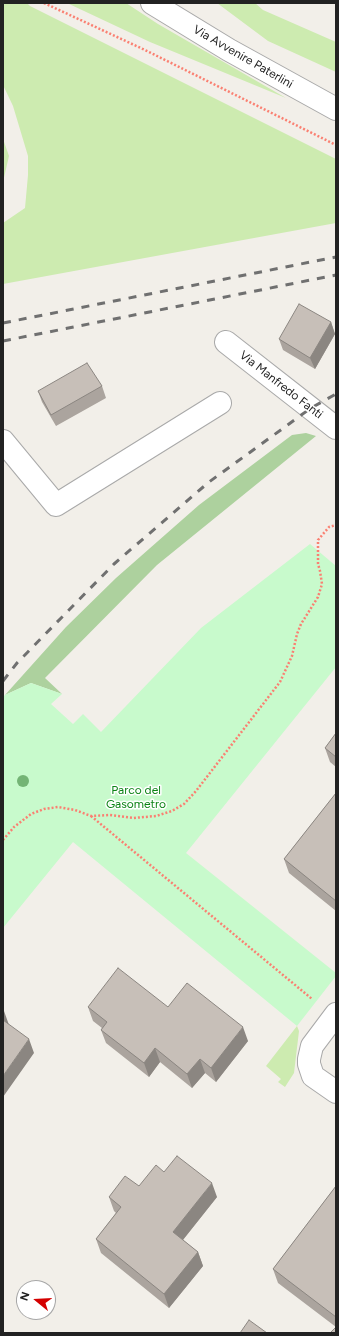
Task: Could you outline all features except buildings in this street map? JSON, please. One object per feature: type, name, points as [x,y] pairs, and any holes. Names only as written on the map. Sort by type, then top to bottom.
[{"type":"street","name":"Via Avvenire Paterlini","points":[[152,3],[228,50],[336,109]]},
{"type":"street","name":"Via Manfredo Fanti","points":[[226,342],[336,428]]},
{"type":"street","points":[[3,441],[56,505],[220,402]]},
{"type":"street","points":[[336,1014],[312,1046],[308,1059],[314,1076],[336,1092]]},
{"type":"path","points":[[44,3],[145,50],[336,145]]},
{"type":"path","points":[[91,816],[110,815],[133,818],[156,816],[178,808],[184,804],[196,790],[269,698],[283,677],[292,656],[301,624],[318,598],[322,584],[318,564],[318,540],[329,527],[336,526]]},
{"type":"path","points":[[3,840],[14,827],[31,814],[44,809],[58,807],[75,810],[91,816],[316,1002]]},
{"type":"green space","points":[[3,3],[27,3],[30,6],[336,159],[336,223],[3,284],[3,223],[25,208],[28,156],[13,106],[3,85]]},
{"type":"green space","points":[[67,3],[126,3],[158,24],[286,98],[150,42]]},
{"type":"green space","points":[[217,3],[255,3],[263,10],[336,42],[336,72],[268,41]]},
{"type":"green space","points":[[3,139],[9,156],[3,182]]},
{"type":"green space","points":[[306,433],[316,436],[157,565],[45,678],[62,694],[31,683],[5,695],[66,627],[116,578],[199,505],[292,435]]},
{"type":"green space","name":"Parco del Gasometro","points":[[310,544],[336,566],[336,667],[186,853],[336,973],[336,976],[297,1026],[73,842],[3,928],[3,697],[31,683],[62,694],[51,704],[73,724],[83,714],[101,732],[201,628]]},
{"type":"green space","points":[[297,1026],[299,1031],[294,1073],[285,1087],[278,1082],[281,1079],[266,1066]]},
{"type":"railway","points":[[3,323],[336,257]]},
{"type":"railway","points":[[3,341],[336,275]]},
{"type":"railway","points":[[3,681],[17,663],[114,564],[209,482],[311,408],[336,394]]}]
